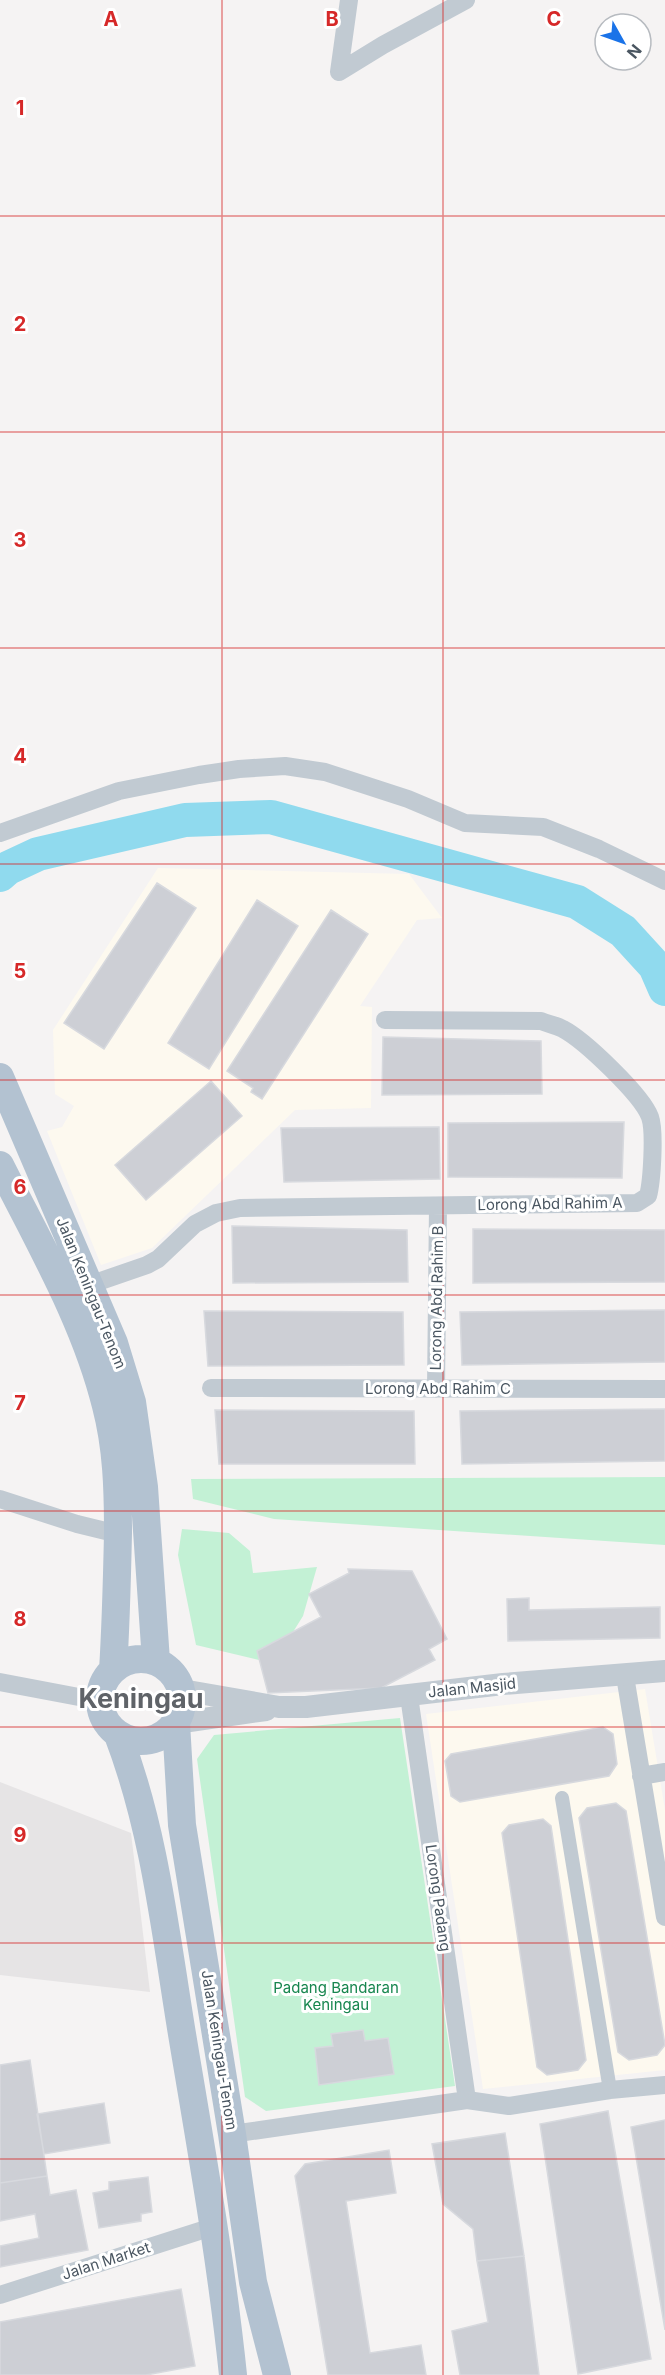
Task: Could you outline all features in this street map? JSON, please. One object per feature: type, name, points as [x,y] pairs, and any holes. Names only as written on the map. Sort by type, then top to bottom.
[{"type":"main road","name":"Jalan Keningau-Tenom","points":[[0,1077],[114,1343],[132,1402],[145,1498],[156,1661]]},
{"type":"main road","name":"Jalan Keningau-Tenom","points":[[1,1167],[69,1304],[94,1365],[107,1407],[115,1447],[119,1495],[118,1595],[113,1670]]},
{"type":"main road","points":[[134,1660],[156,1661],[172,1673],[182,1690],[181,1713],[167,1733],[143,1742],[130,1741],[118,1735],[108,1726],[102,1714],[100,1701],[106,1679],[113,1670],[134,1660]]},
{"type":"main road","name":"Jalan Keningau-Tenom","points":[[176,1723],[182,1825],[232,2133],[253,2282],[277,2375]]},
{"type":"main road","points":[[118,1735],[133,1776],[152,1850],[224,2292],[233,2375]]},
{"type":"street","points":[[349,0],[339,72],[466,0]]},
{"type":"street","points":[[0,833],[119,791],[199,775],[239,769],[285,766],[325,772],[408,799],[465,823],[543,827],[599,849],[665,881]]},
{"type":"street","name":"Lorong Abd Rahim A","points":[[89,1285],[158,1259],[195,1224],[222,1212],[240,1208],[637,1203],[648,1196],[652,1182],[651,1119],[642,1102],[584,1043],[562,1028],[541,1021],[385,1020]]},
{"type":"street","name":"Lorong Abd Rahim B","points":[[436,1389],[438,1206]]},
{"type":"street","name":"Lorong Abd Rahim C","points":[[211,1388],[665,1389]]},
{"type":"street","points":[[0,1499],[77,1524],[118,1534]]},
{"type":"street","name":"Jalan Masjid","points":[[279,1707],[306,1707],[503,1684],[665,1671]]},
{"type":"street","points":[[625,1676],[665,1917]]},
{"type":"street","points":[[0,1682],[100,1701]]},
{"type":"street","points":[[182,1690],[279,1707]]},
{"type":"street","name":"Lorong Padang","points":[[409,1696],[467,2100]]},
{"type":"street","points":[[176,1723],[246,1714],[279,1707]]},
{"type":"street","points":[[641,1776],[665,1772]]},
{"type":"street","points":[[562,1798],[610,2090]]},
{"type":"street","points":[[232,2133],[467,2100],[509,2106],[610,2090],[665,2085]]},
{"type":"street","name":"Jalan Market","points":[[0,2295],[212,2227]]},
{"type":"shaded area","points":[[158,868],[409,874],[442,918],[417,920],[360,1006],[372,1007],[371,1108],[295,1110],[152,1248],[101,1265],[47,1131],[62,1127],[74,1106],[55,1094],[53,1030]]},
{"type":"shaded area","points":[[645,1689],[665,1810],[665,2070],[483,2089],[426,1714]]},
{"type":"shaded area","points":[[0,1782],[131,1833],[150,1992],[0,1975]]},
{"type":"green space","points":[[665,1477],[665,1545],[274,1519],[193,1499],[191,1479]]},
{"type":"green space","points":[[182,1529],[229,1533],[250,1551],[253,1573],[317,1567],[303,1616],[293,1632],[257,1651],[259,1660],[196,1645],[178,1555]]},
{"type":"green space","name":"Padang Bandaran Keningau","points":[[400,1718],[455,2086],[266,2111],[245,2097],[197,1759],[214,1735]]},
{"type":"building","points":[[157,883],[196,908],[104,1049],[64,1023]]},
{"type":"building","points":[[257,900],[298,926],[209,1069],[168,1043]]},
{"type":"building","points":[[331,910],[368,934],[262,1099],[251,1092],[253,1088],[227,1071]]},
{"type":"building","points":[[383,1037],[541,1041],[542,1094],[382,1095]]},
{"type":"building","points":[[211,1081],[242,1116],[146,1200],[115,1165]]},
{"type":"building","points":[[624,1122],[622,1178],[448,1177],[448,1123]]},
{"type":"building","points":[[439,1127],[440,1179],[284,1182],[281,1128]]},
{"type":"building","points":[[232,1226],[407,1230],[408,1282],[233,1283]]},
{"type":"building","points":[[473,1229],[665,1230],[665,1282],[473,1283]]},
{"type":"building","points":[[665,1310],[665,1362],[462,1365],[460,1312]]},
{"type":"building","points":[[204,1311],[403,1312],[404,1365],[208,1366]]},
{"type":"building","points":[[665,1409],[665,1461],[462,1464],[460,1411]]},
{"type":"building","points":[[215,1410],[414,1411],[415,1464],[219,1464]]},
{"type":"building","points":[[348,1569],[412,1571],[447,1639],[429,1649],[435,1660],[381,1688],[268,1693],[257,1651],[321,1617],[309,1594],[349,1573]]},
{"type":"building","points":[[529,1598],[529,1610],[660,1607],[660,1638],[508,1641],[507,1599]]},
{"type":"building","points":[[603,1727],[613,1734],[617,1764],[609,1776],[460,1802],[451,1796],[445,1761],[451,1754]]},
{"type":"building","points":[[616,1803],[626,1811],[665,2045],[657,2055],[629,2060],[618,2052],[579,1818],[587,1808]]},
{"type":"building","points":[[543,1819],[551,1826],[586,2060],[578,2070],[547,2075],[537,2067],[502,1833],[509,1825]]},
{"type":"building","points":[[363,2030],[365,2041],[388,2038],[394,2074],[319,2085],[315,2048],[333,2046],[331,2034]]},
{"type":"building","points":[[30,2060],[47,2176],[0,2183],[0,2065]]},
{"type":"building","points":[[104,2103],[110,2143],[44,2154],[37,2114]]},
{"type":"building","points":[[608,2111],[651,2359],[578,2374],[540,2124]]},
{"type":"building","points":[[665,2120],[665,2330],[631,2127]]},
{"type":"building","points":[[505,2133],[524,2256],[477,2261],[473,2229],[443,2204],[432,2144]]},
{"type":"building","points":[[389,2150],[396,2193],[346,2201],[370,2353],[421,2345],[426,2375],[328,2375],[295,2176],[305,2164]]},
{"type":"building","points":[[47,2176],[50,2195],[76,2190],[88,2250],[0,2267],[0,2246],[39,2238],[35,2214],[0,2221],[0,2183]]},
{"type":"building","points":[[148,2177],[152,2212],[141,2214],[141,2221],[99,2228],[93,2193],[109,2190],[109,2182]]},
{"type":"building","points":[[524,2256],[539,2375],[460,2375],[452,2331],[488,2322],[477,2261]]},
{"type":"building","points":[[181,2289],[195,2366],[146,2375],[0,2375],[0,2322]]},
{"type":"waterway","points":[[0,875],[8,868],[38,854],[185,820],[271,817],[577,902],[623,931],[655,966],[665,989]]},
{"type":"district","name":"Keningau","points":[[141,1699]]}]
